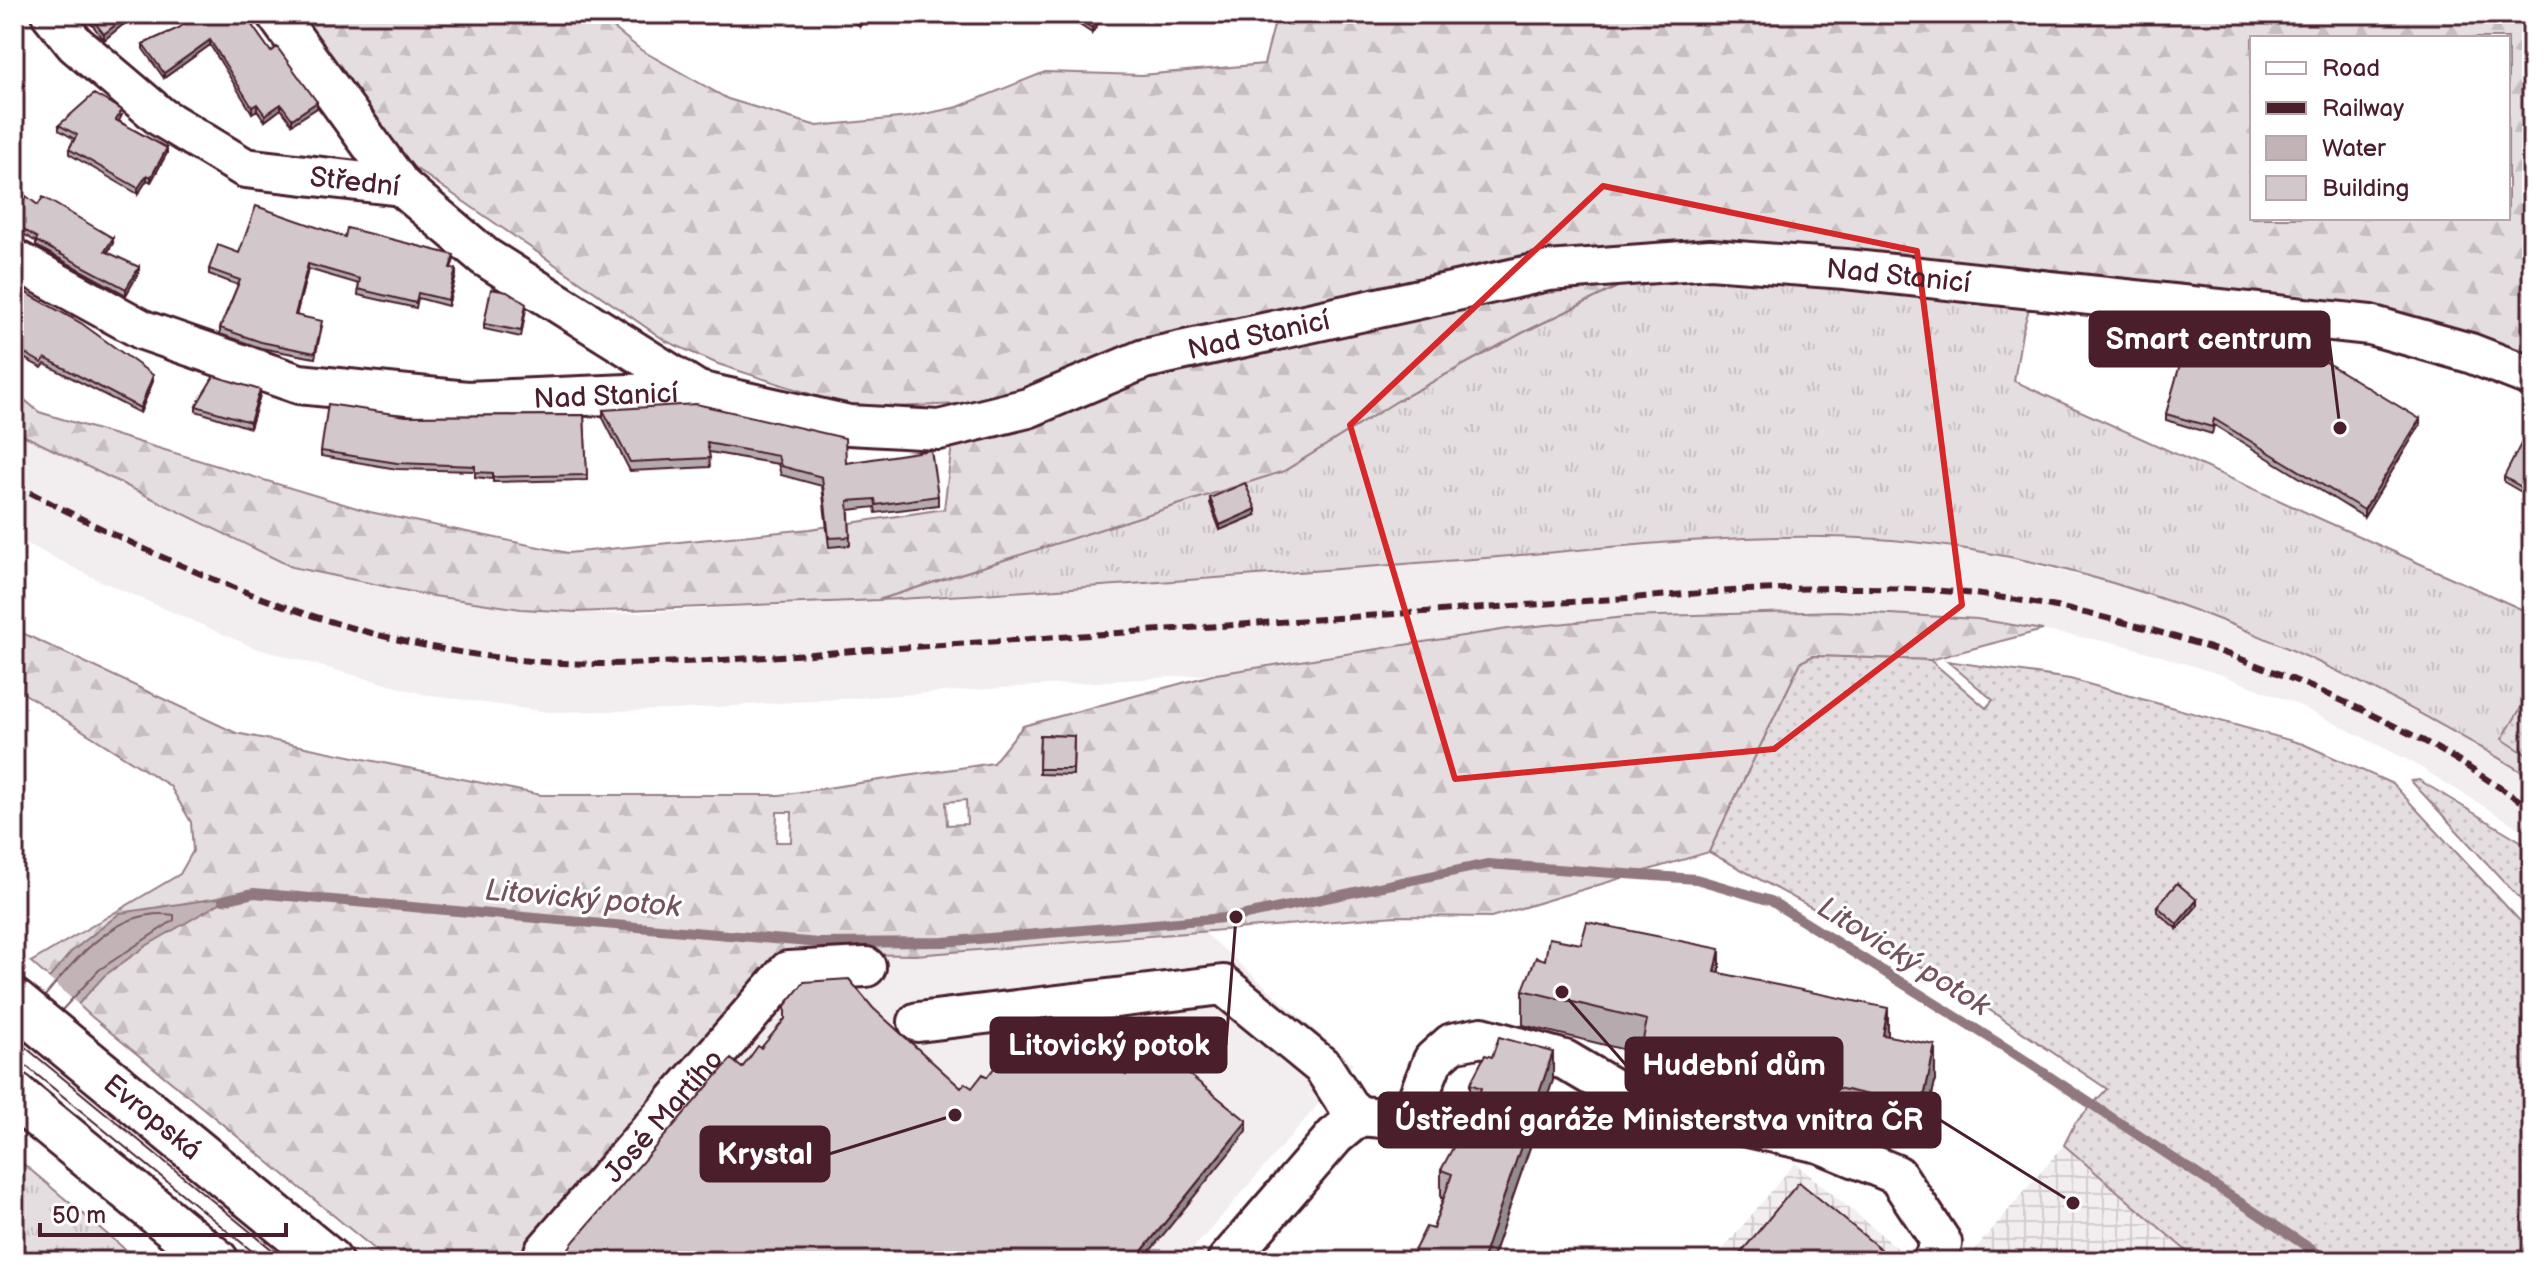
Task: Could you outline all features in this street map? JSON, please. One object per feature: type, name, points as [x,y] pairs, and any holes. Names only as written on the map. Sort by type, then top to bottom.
[{"type":"main road","name":"Evropská","points":[[14,1002],[329,1261]]},
{"type":"main road","points":[[17,1097],[216,1261]]},
{"type":"street","name":"Střední","points":[[51,14],[75,44],[161,117],[245,168],[401,186],[485,257],[698,391]]},
{"type":"street","points":[[276,14],[401,186]]},
{"type":"street","name":"Nad Stanicí","points":[[14,259],[143,330],[299,384],[467,401],[698,391],[849,425],[939,430],[1028,408],[1144,359],[1548,271],[1710,259],[1845,269],[2370,325],[2470,353],[2532,377]]},
{"type":"street","name":"José Martího","points":[[543,1261],[544,1252],[788,971],[866,967]]},
{"type":"street","points":[[918,1022],[1223,985],[1323,1067],[1348,1106],[1359,1116],[1409,1120],[1433,1060],[1452,1043],[1482,1037],[1565,1060],[1636,1102],[1819,1143],[1897,1175],[1942,1243],[1932,1261]]},
{"type":"street","points":[[1227,1261],[1335,1136],[1359,1116]]},
{"type":"highlighted area","points":[[1603,186],[1917,251],[1962,605],[1774,749],[1455,779],[1350,425]]},
{"type":"shaded area","points":[[14,430],[151,496],[522,609],[612,614],[976,595],[1719,538],[1861,538],[1970,549],[2134,589],[2312,657],[2434,718],[2532,778],[2532,836],[2410,761],[2292,702],[2219,674],[2121,644],[1977,619],[1837,611],[1626,617],[1508,629],[1216,674],[673,710],[548,712],[423,694],[255,648],[96,579],[14,537]]},
{"type":"shaded area","points":[[1204,932],[1353,1064],[1183,1261],[526,1261],[787,953],[915,955]]},
{"type":"shaded area","points":[[2064,1145],[2198,1261],[1965,1261]]},
{"type":"shaded area","points":[[1795,1163],[1913,1261],[1713,1261]]},
{"type":"green space","points":[[302,14],[596,14],[641,50],[728,99],[817,126],[910,117],[958,107],[1045,72],[1142,75],[1264,64],[1277,14],[2532,14],[2532,365],[1706,244],[1522,333],[1397,401],[1284,471],[878,600],[575,612],[521,609],[427,595],[292,567],[14,430],[14,391],[39,412],[370,512],[568,553],[810,529],[944,509],[957,404],[856,409],[718,364],[666,341],[402,159]]},
{"type":"green space","points":[[1706,244],[2038,278],[2022,333],[2014,381],[2532,614],[2532,690],[2503,738],[2532,758],[2532,778],[2467,739],[2332,669],[2192,609],[2047,565],[1911,542],[1790,537],[1668,542],[1485,558],[878,600],[1284,471],[1397,401],[1522,333]]},
{"type":"green space","points":[[1837,611],[1977,619],[2043,630],[1930,660],[1813,656],[1801,662],[1709,852],[1491,917],[1396,916],[915,955],[787,953],[526,1261],[389,1261],[92,1017],[31,962],[180,874],[193,851],[191,822],[170,786],[14,687],[14,629],[236,733],[541,795],[780,795],[993,763],[1023,726],[1216,674],[1508,629],[1626,617]],"holes":[[[966,800],[967,824],[947,825],[946,802]],[[777,812],[792,812],[791,842],[776,842]]]},
{"type":"green space","points":[[1813,656],[1930,660],[1986,708],[1993,700],[1947,661],[2070,679],[2303,744],[2393,784],[2532,934],[2532,1261],[2198,1261],[2064,1145],[2075,1123],[2107,1089],[1942,978],[1709,852],[1801,662]]},
{"type":"green space","points":[[2532,690],[2532,758],[2502,739]]},
{"type":"green space","points":[[2419,780],[2532,848],[2532,912],[2411,781]]},
{"type":"green space","points":[[14,1156],[139,1261],[14,1261]]},
{"type":"water","points":[[232,896],[146,946],[104,976],[14,1075],[14,1020],[71,952],[120,913]]},
{"type":"pier","points":[[46,976],[81,1007],[14,1079],[14,1014]]},
{"type":"building","points":[[88,14],[129,14],[104,34]]},
{"type":"building","points":[[198,14],[244,14],[271,52],[277,47],[317,102],[292,119],[281,104],[265,115],[257,104],[252,107],[210,40],[164,73],[143,44],[179,28]]},
{"type":"building","points":[[850,14],[865,14],[860,20]]},
{"type":"building","points":[[1071,14],[1100,14],[1092,28]]},
{"type":"building","points":[[94,94],[122,110],[116,120],[167,148],[151,177],[147,175],[138,188],[69,149],[77,135],[59,125]]},
{"type":"building","points":[[26,196],[38,205],[43,197],[113,238],[105,251],[139,267],[126,289],[36,241],[37,238],[14,223],[14,214]]},
{"type":"building","points":[[256,206],[345,237],[347,228],[454,255],[450,268],[456,269],[448,300],[418,293],[416,303],[358,289],[360,279],[308,264],[295,315],[322,321],[315,353],[261,342],[220,328],[240,280],[209,269],[218,245],[239,253]]},
{"type":"building","points":[[14,286],[81,323],[153,375],[140,408],[45,358],[42,363],[14,347]]},
{"type":"building","points":[[491,289],[507,292],[526,304],[521,331],[484,324]]},
{"type":"building","points":[[2163,319],[2279,334],[2420,419],[2364,510],[2214,419],[2212,427],[2166,414],[2186,343],[2160,336]]},
{"type":"building","points":[[214,376],[260,390],[250,422],[196,406]]},
{"type":"building","points":[[328,404],[406,416],[584,415],[587,475],[493,477],[493,473],[475,472],[475,466],[397,463],[321,451]]},
{"type":"building","points":[[696,404],[845,438],[846,463],[931,450],[938,496],[876,505],[875,499],[848,501],[850,537],[829,538],[822,477],[781,466],[778,456],[707,443],[710,458],[630,462],[603,410]]},
{"type":"building","points":[[2525,436],[2532,439],[2532,493],[2504,477]]},
{"type":"building","points":[[1245,483],[1256,509],[1220,525],[1210,498]]},
{"type":"building","points":[[1040,735],[1074,736],[1073,769],[1039,769]]},
{"type":"building","points":[[2177,883],[2197,900],[2177,924],[2157,906]]},
{"type":"building","points":[[1587,922],[1720,949],[1715,972],[1888,1008],[1883,1035],[1935,1045],[1922,1107],[1642,1044],[1647,1020],[1523,990],[1536,957],[1545,960],[1549,938],[1581,944]]},
{"type":"building","points":[[849,979],[873,1008],[961,1088],[965,1083],[972,1088],[983,1074],[987,1077],[1032,1020],[1053,1017],[1126,1075],[1151,1044],[1247,1121],[1134,1261],[1125,1261],[1119,1256],[1115,1261],[560,1261],[731,1059],[742,1068],[758,1046],[761,1048],[785,1019],[785,1006],[804,982]]},
{"type":"building","points":[[1499,1037],[1553,1052],[1482,1261],[1420,1261],[1411,1257],[1426,1227],[1433,1229],[1452,1174],[1441,1170],[1457,1140],[1463,1143],[1481,1088],[1470,1084],[1485,1055],[1492,1057]]},
{"type":"building","points":[[1799,1182],[1895,1261],[1734,1261]]},
{"type":"waterway","name":"Litovický potok","points":[[223,900],[254,893],[819,943],[943,942],[1236,917],[1488,864],[1696,879],[1771,901],[2011,1051],[2329,1261]]},
{"type":"tram line","points":[[14,1038],[286,1261]]},
{"type":"tram line","points":[[14,1056],[264,1261]]},
{"type":"railway","points":[[14,484],[141,547],[270,601],[404,641],[473,654],[544,662],[626,664],[708,661],[1746,590],[1894,588],[1982,595],[2095,615],[2206,647],[2261,667],[2314,688],[2418,738],[2532,808]]},
{"type":"place","name":"Smart centrum","points":[[2340,428]]},
{"type":"place","name":"Litovický potok","points":[[1236,917]]},
{"type":"place","name":"Hudební dům","points":[[1562,992]]},
{"type":"place","name":"Krystal","points":[[955,1115]]},
{"type":"place","name":"Ústřední garáže Ministerstva vnitra ČR","points":[[2073,1203]]}]
